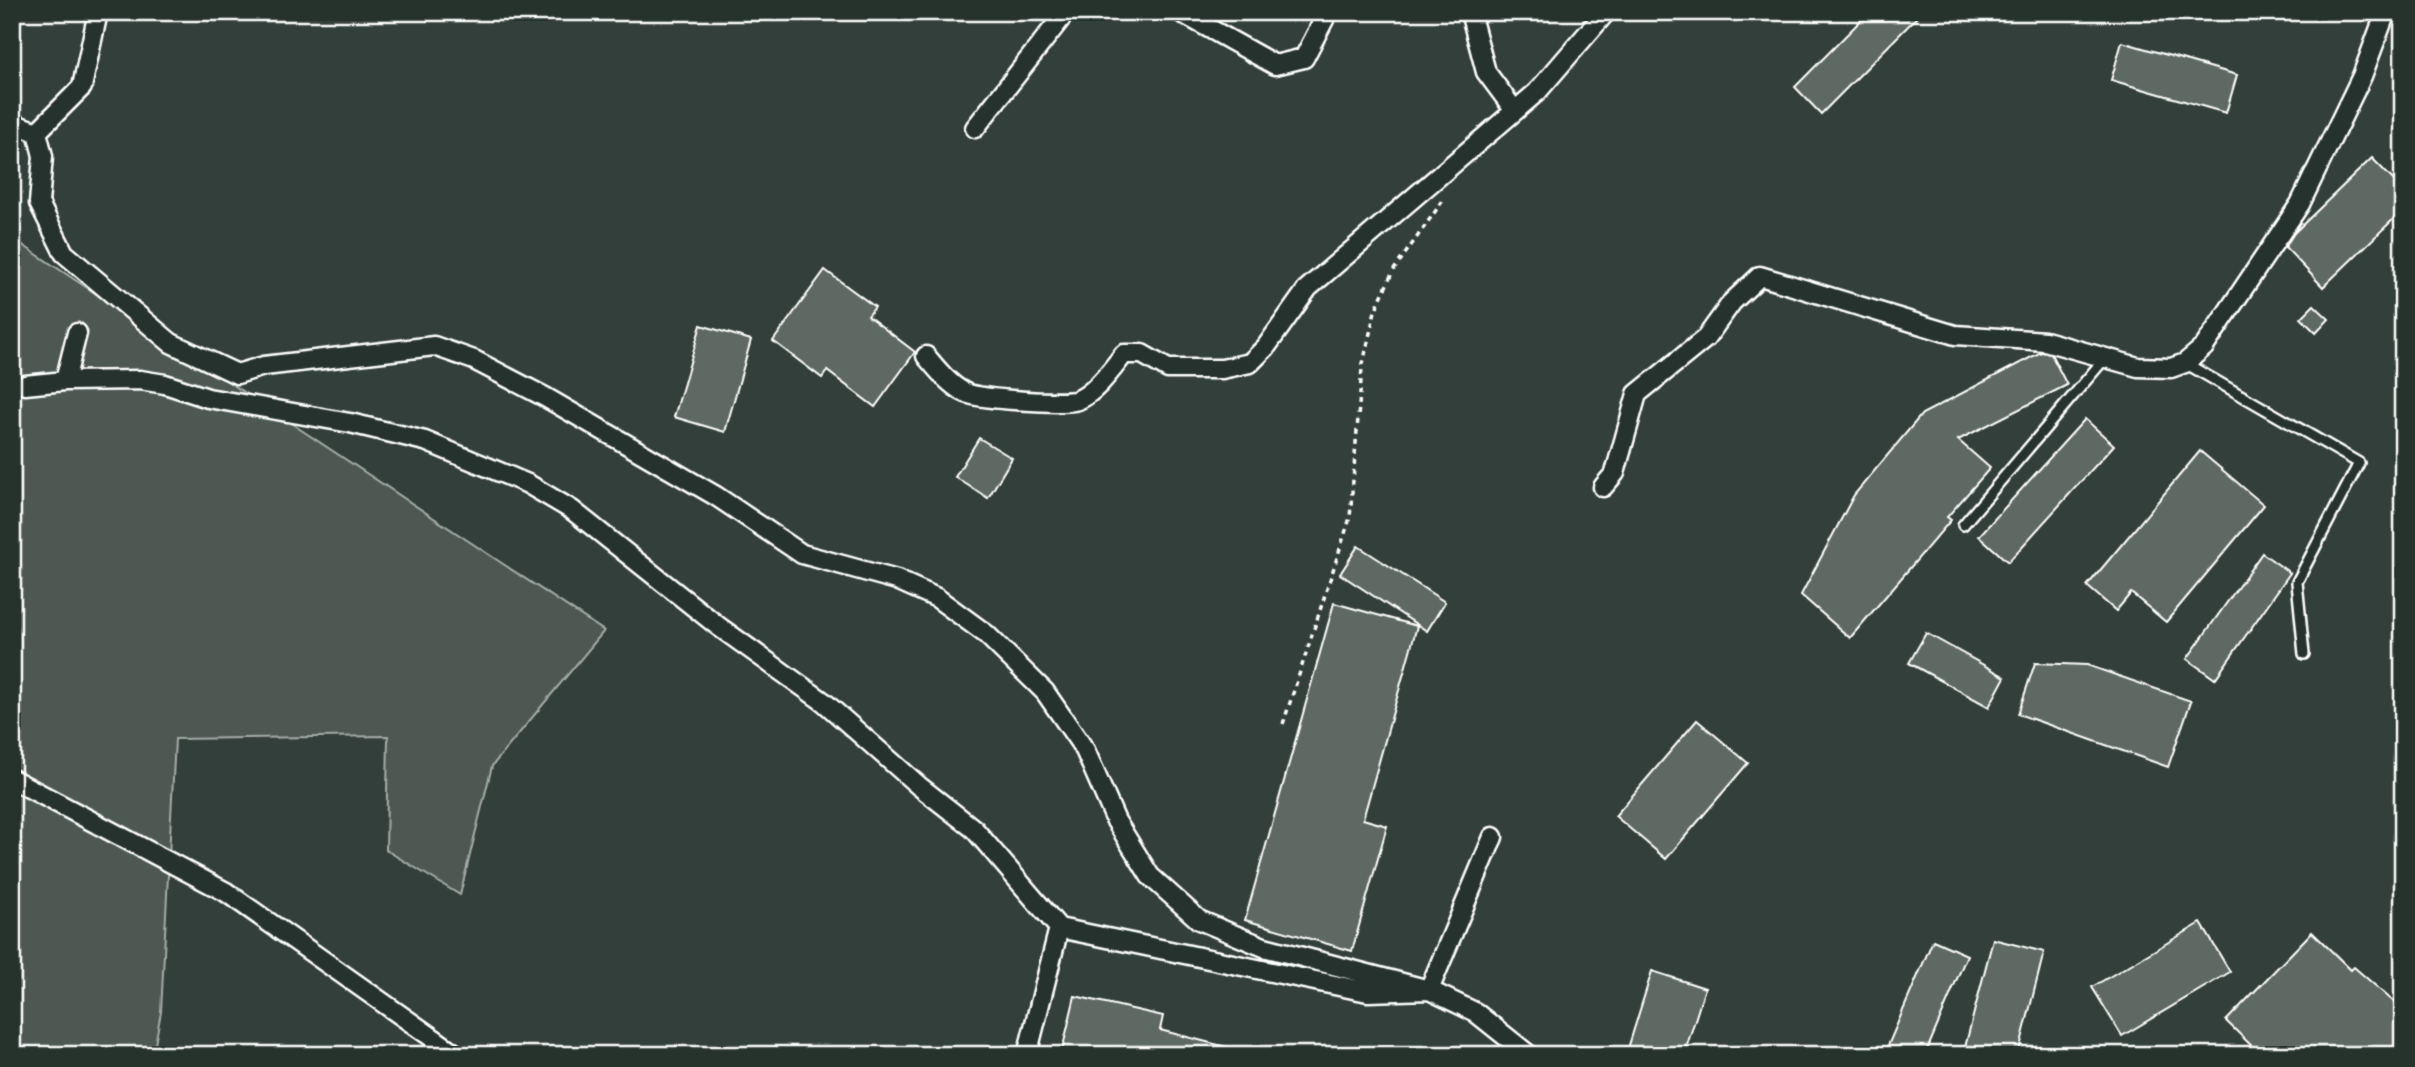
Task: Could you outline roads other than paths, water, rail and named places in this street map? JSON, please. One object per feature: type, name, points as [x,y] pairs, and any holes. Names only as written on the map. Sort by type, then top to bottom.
[{"type":"street","points":[[37,132],[82,87],[98,12]]},
{"type":"street","points":[[975,128],[1066,12]]},
{"type":"street","points":[[1180,12],[1275,65],[1304,58],[1328,12]]},
{"type":"street","points":[[1470,12],[1486,72],[1515,111]]},
{"type":"street","points":[[926,356],[940,373],[965,393],[999,400],[1077,400],[1103,380],[1124,355],[1142,354],[1168,369],[1222,369],[1250,363],[1266,347],[1308,288],[1537,92],[1606,12]]},
{"type":"street","points":[[1603,487],[1615,473],[1637,394],[1706,338],[1732,302],[1760,276],[1955,335],[2045,341],[2138,367],[2171,368],[2185,363],[2204,347],[2300,204],[2362,76],[2386,12]]},
{"type":"street","points":[[12,123],[37,132]]},
{"type":"street","points":[[37,132],[43,156],[39,204],[64,253],[171,343],[237,374],[264,366],[433,346],[474,360],[545,397],[716,496],[802,554],[897,580],[937,598],[985,634],[1045,692],[1085,750],[1116,821],[1150,876],[1199,920],[1264,947],[1429,990],[1475,1012],[1529,1055]]},
{"type":"street","points":[[65,380],[77,333]]},
{"type":"street","points":[[24,385],[65,380],[140,380],[208,398],[350,423],[425,442],[528,484],[572,510],[718,626],[824,702],[919,786],[974,829],[1059,928],[1368,992],[1429,990]]},
{"type":"street","points":[[12,779],[226,892],[457,1055]]},
{"type":"street","points":[[1429,990],[1493,837]]},
{"type":"street","points":[[1027,1055],[1059,928]]},
{"type":"lane","points":[[1963,525],[2106,357]]},
{"type":"lane","points":[[2185,363],[2359,463],[2297,582],[2304,654]]}]
